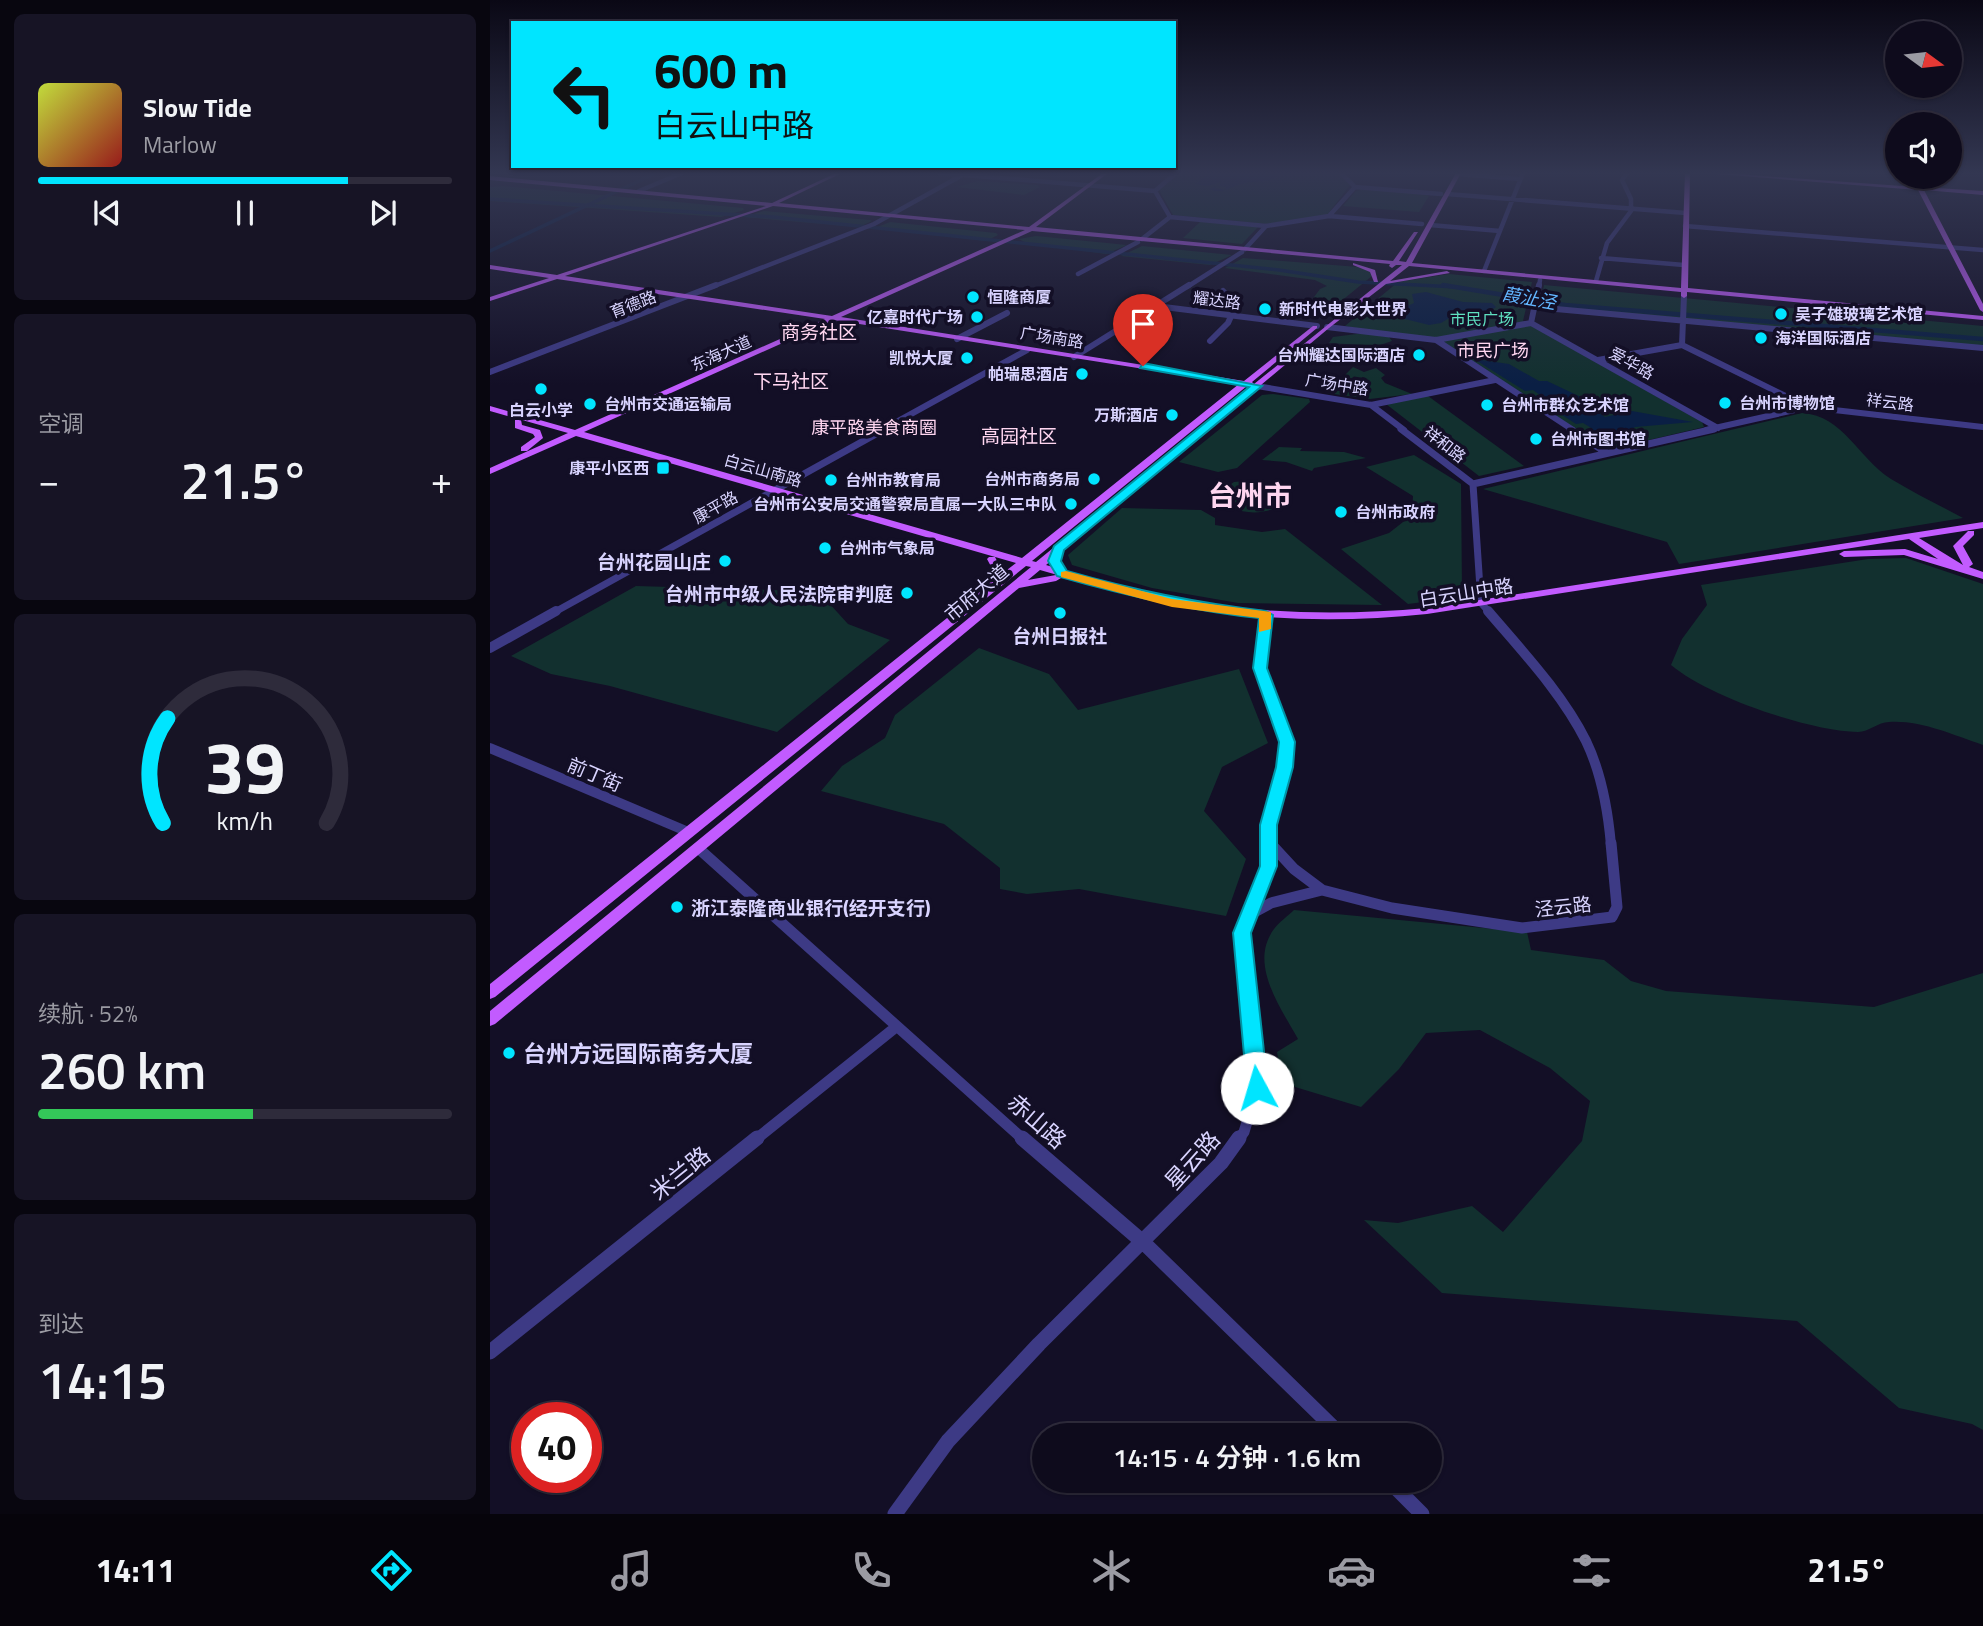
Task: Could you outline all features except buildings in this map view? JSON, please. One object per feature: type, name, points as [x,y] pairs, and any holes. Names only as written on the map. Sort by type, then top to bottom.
[{"type":"main road","points":[[490,297],[654,244]]},
{"type":"main road","name":"东海大道","points":[[490,464],[614,416],[993,244]]},
{"type":"main road","points":[[1170,244],[1461,271],[1485,270]]},
{"type":"main road","points":[[1170,244],[1364,262],[1407,247]]},
{"type":"main road","name":"市府大道","points":[[1053,547],[1257,386],[1382,282],[1409,244]]},
{"type":"main road","name":"市府大道","points":[[490,1020],[1008,590],[1029,567],[1243,384],[1317,326],[1406,266],[1419,244]]},
{"type":"main road","points":[[1684,292],[1685,244]]},
{"type":"main road","points":[[1951,244],[1981,299],[1983,310]]},
{"type":"main road","points":[[1416,249],[1442,269],[1540,281],[1964,314]]},
{"type":"main road","points":[[1243,250],[1364,262]]},
{"type":"main road","points":[[1348,260],[1364,262],[1382,282],[1442,269],[1485,270],[1968,323]]},
{"type":"main road","name":"广场南路","points":[[490,269],[959,338],[1257,386]]},
{"type":"main road","points":[[1442,269],[1540,281]]},
{"type":"main road","points":[[1684,292],[1983,319]]},
{"type":"main road","points":[[1949,316],[1976,313],[1981,299]]},
{"type":"main road","points":[[1949,316],[1983,327]]},
{"type":"main road","name":"东海大道","points":[[490,471],[567,433],[826,319]]},
{"type":"main road","name":"广场南路","points":[[959,338],[1075,356]]},
{"type":"main road","name":"白云山南路","points":[[490,411],[772,491]]},
{"type":"main road","name":"白云山南路","points":[[490,411],[518,422],[638,450],[1029,567]]},
{"type":"main road","points":[[614,416],[601,429],[604,436],[631,444],[638,450]]},
{"type":"main road","points":[[518,422],[518,426],[537,432],[539,438],[524,449]]},
{"type":"main road","points":[[1919,539],[1983,525]]},
{"type":"main road","points":[[1919,539],[1983,531]]},
{"type":"main road","points":[[1966,567],[1958,546],[1971,533]]},
{"type":"main road","points":[[1919,539],[1983,576]]},
{"type":"main road","name":"白云山中路","points":[[1029,567],[1166,606],[1266,617],[1391,621],[1919,539]]},
{"type":"main road","name":"白云山中路","points":[[1483,605],[1919,539]]},
{"type":"main road","points":[[990,590],[999,572],[989,555],[1053,547],[1059,575],[1031,581],[1008,590]]},
{"type":"main road","points":[[1826,555],[1905,552],[1983,571]]},
{"type":"main road","name":"市府大道","points":[[490,993],[687,831],[990,590],[1029,567]]},
{"type":"street","name":"育德路","points":[[490,372],[823,244]]},
{"type":"street","points":[[1079,274],[1134,244]]},
{"type":"street","points":[[1075,356],[1222,264],[1249,244]]},
{"type":"street","points":[[1485,270],[1495,244]]},
{"type":"street","points":[[1596,281],[1601,258],[1608,244]]},
{"type":"street","points":[[1900,244],[1983,250]]},
{"type":"street","points":[[1601,258],[1685,265]]},
{"type":"street","points":[[1327,327],[1436,340],[1531,323],[1540,281]]},
{"type":"street","points":[[1210,341],[1233,316],[1236,305],[1223,291]]},
{"type":"street","points":[[1598,360],[1682,345],[1684,292]]},
{"type":"street","points":[[1535,303],[1983,348]]},
{"type":"street","name":"耀达路","points":[[1156,306],[1317,326]]},
{"type":"street","points":[[959,338],[1007,313]]},
{"type":"street","name":"爱华路","points":[[1531,323],[1718,428]]},
{"type":"street","points":[[1436,340],[1607,453]]},
{"type":"street","name":"祥云路","points":[[1682,345],[1808,407],[1983,427]]},
{"type":"street","name":"康平路","points":[[490,648],[1027,350]]},
{"type":"street","name":"广场中路","points":[[1257,386],[1371,405],[1495,380]]},
{"type":"street","name":"祥和路","points":[[1371,405],[1473,484],[1483,605]]},
{"type":"street","points":[[1473,484],[1808,407]]},
{"type":"street","name":"泾云路","points":[[1269,842],[1294,869],[1322,890],[1392,908],[1522,928],[1612,917],[1617,906],[1613,842],[1602,784],[1586,741],[1540,672],[1483,605]]},
{"type":"street","name":"星云路","points":[[895,1514],[948,1440],[1039,1344],[1144,1243],[1221,1163],[1244,1132],[1257,1088],[1242,933],[1268,866],[1268,825],[1284,767],[1287,742],[1283,725],[1262,680],[1261,651],[1266,617]]},
{"type":"street","name":"前丁街","points":[[490,748],[687,831]]},
{"type":"street","name":"赤山路","points":[[698,848],[896,1027],[1144,1243],[1329,1423]]},
{"type":"street","points":[[1249,915],[1299,893],[1322,890]]},
{"type":"street","name":"米兰路","points":[[490,1352],[896,1027]]},
{"type":"street","points":[[1401,1493],[1422,1514]]},
{"type":"green space","points":[[1031,244],[1127,245],[1106,254]]},
{"type":"green space","points":[[1142,246],[1232,255],[1210,265],[1121,256]]},
{"type":"green space","points":[[1243,258],[1358,267],[1371,272],[1372,276],[1340,302],[1311,301],[1320,289],[1327,286],[1315,280],[1225,268]]},
{"type":"green space","name":"市民广场","points":[[1449,274],[1532,282],[1523,321],[1702,422],[1704,427],[1615,448],[1604,447],[1444,344],[1345,326],[1398,282]]},
{"type":"green space","points":[[1544,285],[1983,326],[1983,348],[1540,307]]},
{"type":"green space","points":[[1364,333],[1389,337],[1392,341],[1377,346],[1329,343],[1333,337]]},
{"type":"green space","points":[[1353,367],[1364,372],[1376,368],[1385,375],[1381,378],[1385,383],[1412,394],[1370,399],[1327,393]]},
{"type":"green space","points":[[1262,395],[1309,399],[1310,402],[1237,468],[1218,472],[1179,462]]},
{"type":"green space","points":[[1428,396],[1524,466],[1479,476],[1386,404]]},
{"type":"green space","points":[[1802,413],[1829,421],[1891,479],[1963,518],[1679,564],[1667,542],[1483,489]]},
{"type":"green space","points":[[1279,447],[1302,448],[1300,451],[1344,452],[1366,458],[1314,468],[1312,471],[1286,462],[1262,460]]},
{"type":"green space","points":[[1414,455],[1461,484],[1462,591],[1454,598],[1408,604],[1341,549],[1389,533],[1412,515],[1413,496],[1366,467]]},
{"type":"green space","points":[[1256,480],[1282,487],[1288,496],[1286,501],[1263,512],[1237,510],[1222,502],[1221,491],[1234,482]]},
{"type":"green space","points":[[1122,508],[1201,510],[1215,518],[1215,525],[1262,532],[1285,529],[1382,605],[1238,603],[1152,588],[1072,565],[1068,555]]},
{"type":"green space","points":[[1906,558],[1983,584],[1983,745],[1913,723],[1885,722],[1858,732],[1813,726],[1734,700],[1709,689],[1671,665],[1682,639],[1707,605],[1701,585],[1868,559]]},
{"type":"green space","points":[[636,586],[809,591],[828,602],[848,624],[890,640],[777,732],[610,686],[551,674],[511,656]]},
{"type":"green space","points":[[979,648],[1049,674],[1078,710],[1239,669],[1268,743],[1222,767],[1204,811],[1246,859],[1226,916],[1079,889],[1027,894],[1000,889],[1000,868],[944,824],[821,791],[842,766],[885,738],[895,715]]},
{"type":"green space","points":[[1294,910],[1527,932],[1531,950],[1604,960],[1631,981],[1666,991],[1874,1007],[1983,973],[1983,1430],[1972,1424],[1899,1408],[1797,1321],[1442,1293],[1364,1220],[1398,1223],[1472,1206],[1503,1232],[1582,1141],[1590,1101],[1550,1068],[1480,1030],[1426,1033],[1399,1069],[1361,1107],[1282,1083],[1277,1052],[1298,1039],[1270,986],[1264,957],[1274,929]]},
{"type":"water","points":[[1426,292],[1463,302],[1492,303],[1496,307],[1488,312],[1456,314],[1441,323],[1429,325],[1397,317],[1405,313],[1401,309],[1414,303],[1412,294]]},
{"type":"water","points":[[1474,359],[1509,364],[1539,381],[1547,381],[1583,398],[1577,399],[1605,417],[1632,411],[1693,422],[1635,427],[1619,439],[1605,442],[1588,431],[1593,429],[1583,423],[1576,424],[1533,396],[1540,395],[1533,390],[1525,391]]},
{"type":"waterway","points":[[490,251],[506,244]]},
{"type":"waterway","name":"葭沚泾","points":[[1027,244],[1279,270],[1358,282],[1454,287]]},
{"type":"waterway","name":"葭沚泾","points":[[1443,285],[1454,287]]},
{"type":"waterway","name":"葭沚泾","points":[[1454,287],[1565,305],[1983,339]]},
{"type":"slow traffic","points":[[1066,574],[1172,603],[1266,615],[1264,629]]},
{"type":"place","name":"恒隆商厦","points":[[973,297]]},
{"type":"place","name":"新时代电影大世界","points":[[1265,309]]},
{"type":"place","name":"吴子雄玻璃艺术馆","points":[[1781,314]]},
{"type":"place","name":"亿嘉时代广场","points":[[977,317]]},
{"type":"place","name":"海洋国际酒店","points":[[1761,338]]},
{"type":"place","name":"台州耀达国际酒店","points":[[1419,355]]},
{"type":"place","name":"凯悦大厦","points":[[967,358]]},
{"type":"place","name":"帕瑞思酒店","points":[[1082,374]]},
{"type":"place","name":"白云小学","points":[[541,389]]},
{"type":"place","name":"台州市博物馆","points":[[1725,403]]},
{"type":"place","name":"台州市交通运输局","points":[[590,404]]},
{"type":"place","name":"台州市群众艺术馆","points":[[1487,405]]},
{"type":"place","name":"万斯酒店","points":[[1172,415]]},
{"type":"place","name":"台州市图书馆","points":[[1536,439]]},
{"type":"place","name":"康平小区西","points":[[663,468]]},
{"type":"place","name":"台州市商务局","points":[[1094,479]]},
{"type":"place","name":"台州市教育局","points":[[831,480]]},
{"type":"place","name":"台州市公安局交通警察局直属一大队三中队","points":[[1071,504]]},
{"type":"place","name":"台州市政府","points":[[1341,512]]},
{"type":"place","name":"台州市气象局","points":[[825,548]]},
{"type":"place","name":"台州花园山庄","points":[[725,561]]},
{"type":"place","name":"台州市中级人民法院审判庭","points":[[907,593]]},
{"type":"place","name":"台州日报社","points":[[1060,613]]},
{"type":"place","name":"浙江泰隆商业银行(经开支行)","points":[[677,907]]},
{"type":"place","name":"台州方远国际商务大厦","points":[[509,1053]]},
{"type":"district","name":"商务社区","points":[[819,331]]},
{"type":"district","name":"市民广场","points":[[1493,350]]},
{"type":"district","name":"下马社区","points":[[791,380]]},
{"type":"district","name":"康平路美食商圈","points":[[874,427]]},
{"type":"district","name":"高园社区","points":[[1019,435]]},
{"type":"district","name":"台州市","points":[[1250,495]]},
{"type":"route","points":[[1143,366],[1257,386],[1058,549],[1055,561],[1062,573],[1128,592],[1172,603],[1266,615],[1260,668],[1262,680],[1283,725],[1287,742],[1284,767],[1268,825],[1268,866],[1242,933],[1257,1088]]}]
